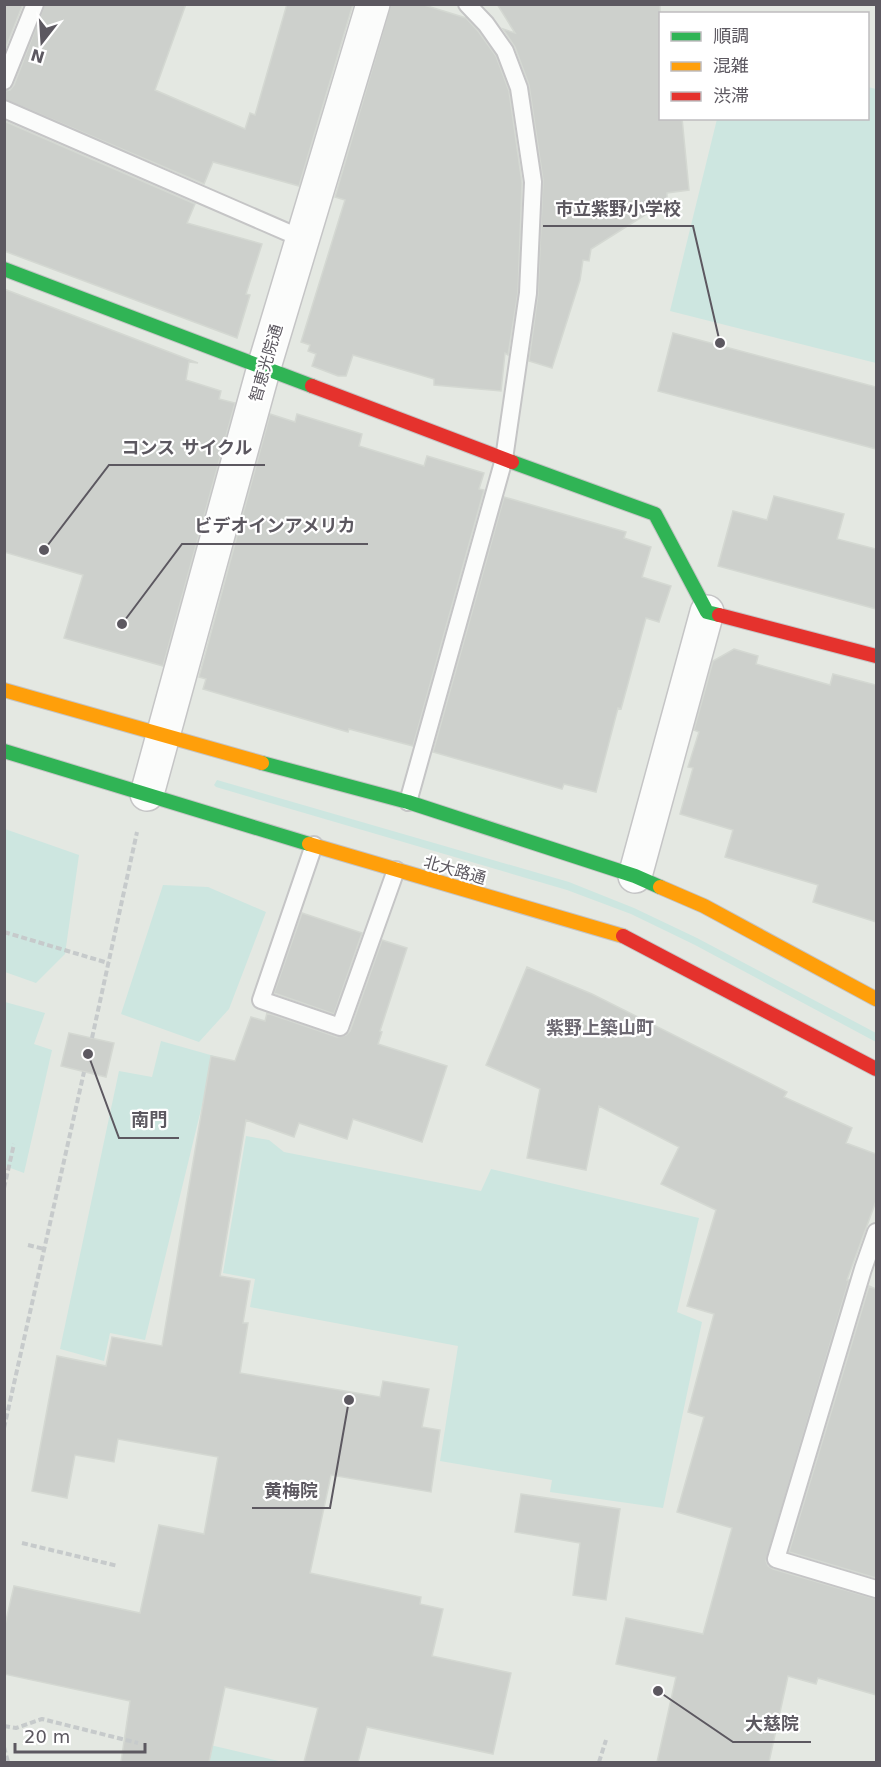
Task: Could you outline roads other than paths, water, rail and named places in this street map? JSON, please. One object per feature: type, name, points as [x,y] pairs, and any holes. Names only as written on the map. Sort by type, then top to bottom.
[{"type":"main road","points":[[4,269],[655,514],[707,612],[876,656]]},
{"type":"main road","points":[[4,690],[163,736],[408,802],[635,876],[704,906],[876,999]]},
{"type":"main road","name":"北大路通","points":[[4,752],[624,936],[876,1069]]},
{"type":"street","name":"智恵光院通","points":[[147,794],[264,367],[373,4]]},
{"type":"street","points":[[635,876],[707,612]]},
{"type":"lane","points":[[4,81],[35,4]]},
{"type":"lane","points":[[408,802],[504,459],[528,293],[533,182],[519,88],[505,51],[486,24],[467,4]]},
{"type":"lane","points":[[4,109],[303,239]]},
{"type":"lane","points":[[314,845],[261,1000],[340,1027],[396,870]]},
{"type":"lane","points":[[876,1232],[776,1559],[876,1589]]},
{"type":"place","name":"市立紫野小学校","points":[[720,343]]},
{"type":"place","name":"コンス サイクル","points":[[44,550]]},
{"type":"place","name":"ビデオインアメリカ","points":[[122,624]]},
{"type":"place","name":"南門","points":[[88,1054]]},
{"type":"place","name":"黄梅院","points":[[349,1400]]},
{"type":"place","name":"大慈院","points":[[658,1691]]},
{"type":"district","name":"紫野上築山町","points":[[600,1027]]}]
